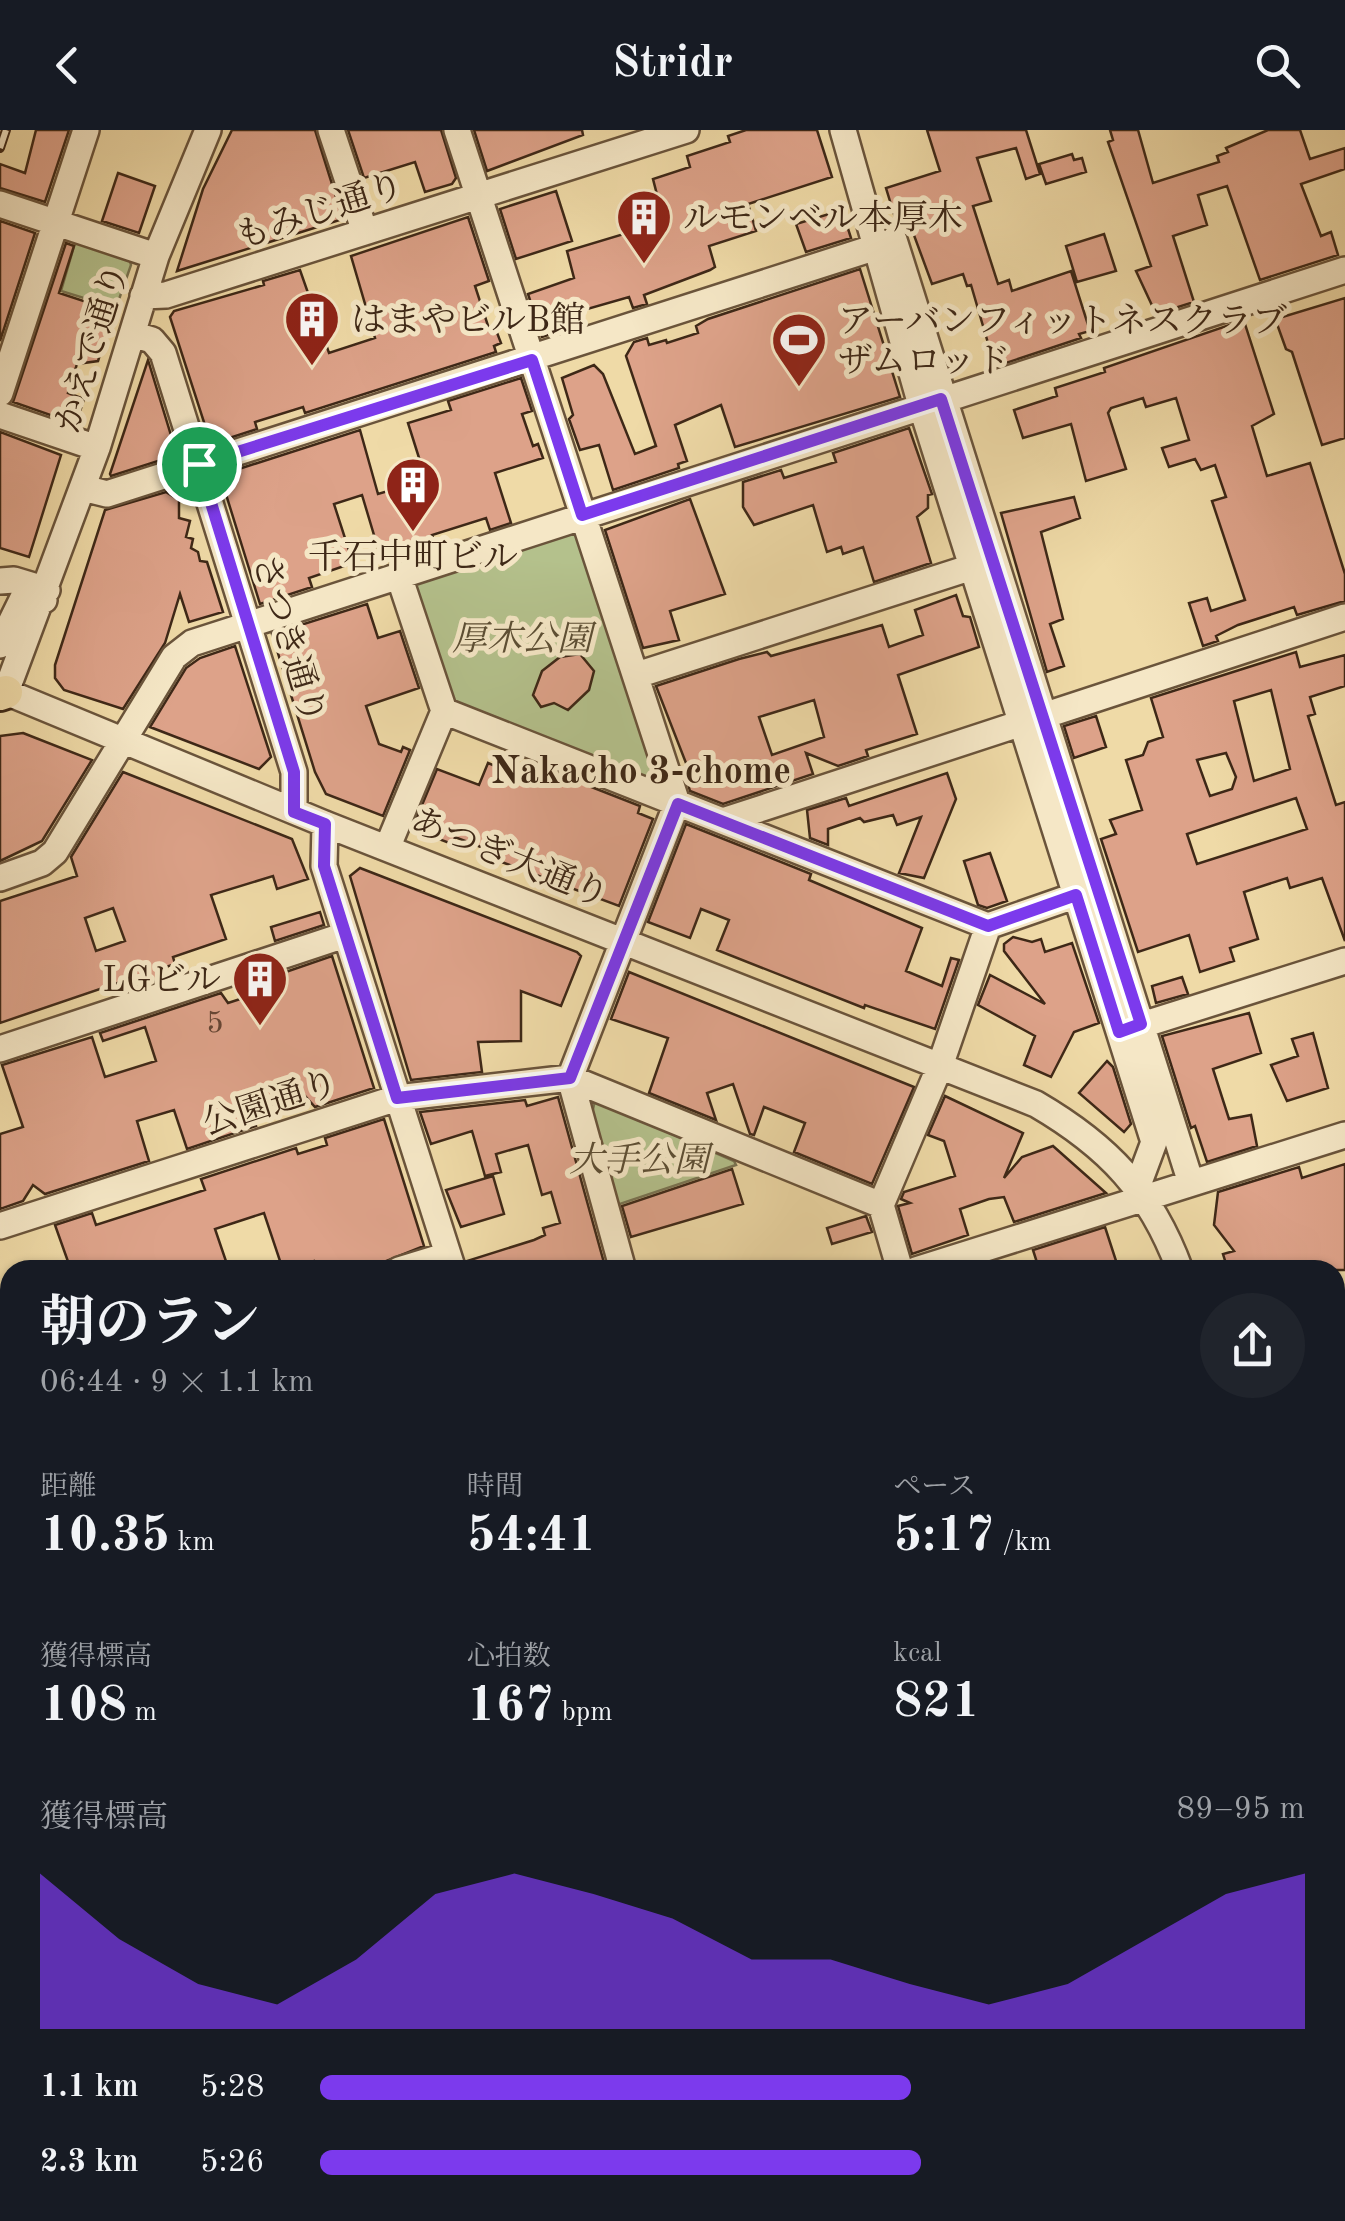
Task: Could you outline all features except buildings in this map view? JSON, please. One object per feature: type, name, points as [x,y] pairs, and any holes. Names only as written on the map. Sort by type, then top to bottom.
[{"type":"street","points":[[0,392],[86,130]]},
{"type":"street","name":"かえで通り","points":[[3,693],[46,595],[97,448],[156,256],[208,130]]},
{"type":"street","points":[[331,130],[365,232]]},
{"type":"street","points":[[457,130],[678,804],[570,1078],[620,1260]]},
{"type":"street","name":"もみじ通り","points":[[143,296],[166,295],[686,130]]},
{"type":"street","points":[[843,130],[884,244],[1130,1028],[1154,1142],[1142,1192],[1175,1260]]},
{"type":"street","points":[[0,204],[156,256]]},
{"type":"street","points":[[82,488],[107,494],[884,244]]},
{"type":"street","points":[[0,878],[42,863],[55,852],[174,657],[192,642],[1345,270]]},
{"type":"street","name":"さつき通り","points":[[132,334],[152,340],[162,353],[294,772],[294,812]]},
{"type":"street","points":[[931,402],[972,567],[1032,718],[1076,895],[1191,1183]]},
{"type":"street","points":[[0,415],[97,448]]},
{"type":"street","points":[[637,675],[972,567]]},
{"type":"street","points":[[388,846],[444,711],[399,576]]},
{"type":"street","points":[[0,581],[14,580],[46,595]]},
{"type":"street","points":[[0,645],[22,598],[46,595]]},
{"type":"street","points":[[723,821],[1345,617]]},
{"type":"street","name":"あつぎ大通り","points":[[3,693],[940,1066],[1065,1121],[1142,1192]]},
{"type":"street","points":[[444,711],[988,926],[1076,895]]},
{"type":"street","points":[[325,824],[324,866],[449,1260]]},
{"type":"street","points":[[897,1260],[881,1205],[940,1066],[988,926]]},
{"type":"street","points":[[0,1049],[345,934]]},
{"type":"street","points":[[1130,1028],[1345,960]]},
{"type":"street","points":[[570,1078],[881,1205]]},
{"type":"street","name":"公園通り","points":[[0,1226],[397,1098],[570,1078]]},
{"type":"street","points":[[945,1260],[1142,1192],[1191,1183],[1345,1136]]},
{"type":"green space","points":[[77,236],[127,251],[131,265],[116,308],[61,291]]},
{"type":"green space","name":"厚木公園","points":[[579,531],[661,780],[655,786],[451,703],[413,584]]},
{"type":"green space","name":"大手公園","points":[[595,1100],[736,1165],[614,1206],[590,1123]]},
{"type":"railway","points":[[0,148],[6,130]]},
{"type":"place","name":"ルモンベル本厚木","points":[[644,266]]},
{"type":"place","name":"はまやビルB館","points":[[312,368]]},
{"type":"place","name":"アーバンフィットネスクラブ ザムロッド","points":[[799,389]]},
{"type":"place","name":"千石中町ビル","points":[[413,534]]},
{"type":"place","name":"LGビル","points":[[260,1028]]},
{"type":"district","name":"Nakacho 3-chome","points":[[641,770]]},
{"type":"route","points":[[532,360],[582,515],[941,399],[996,559],[1141,1024],[1119,1032],[1076,895],[988,926],[678,804],[570,1078],[397,1098],[324,866],[325,824],[294,812],[294,772],[199,464],[532,360]]}]
